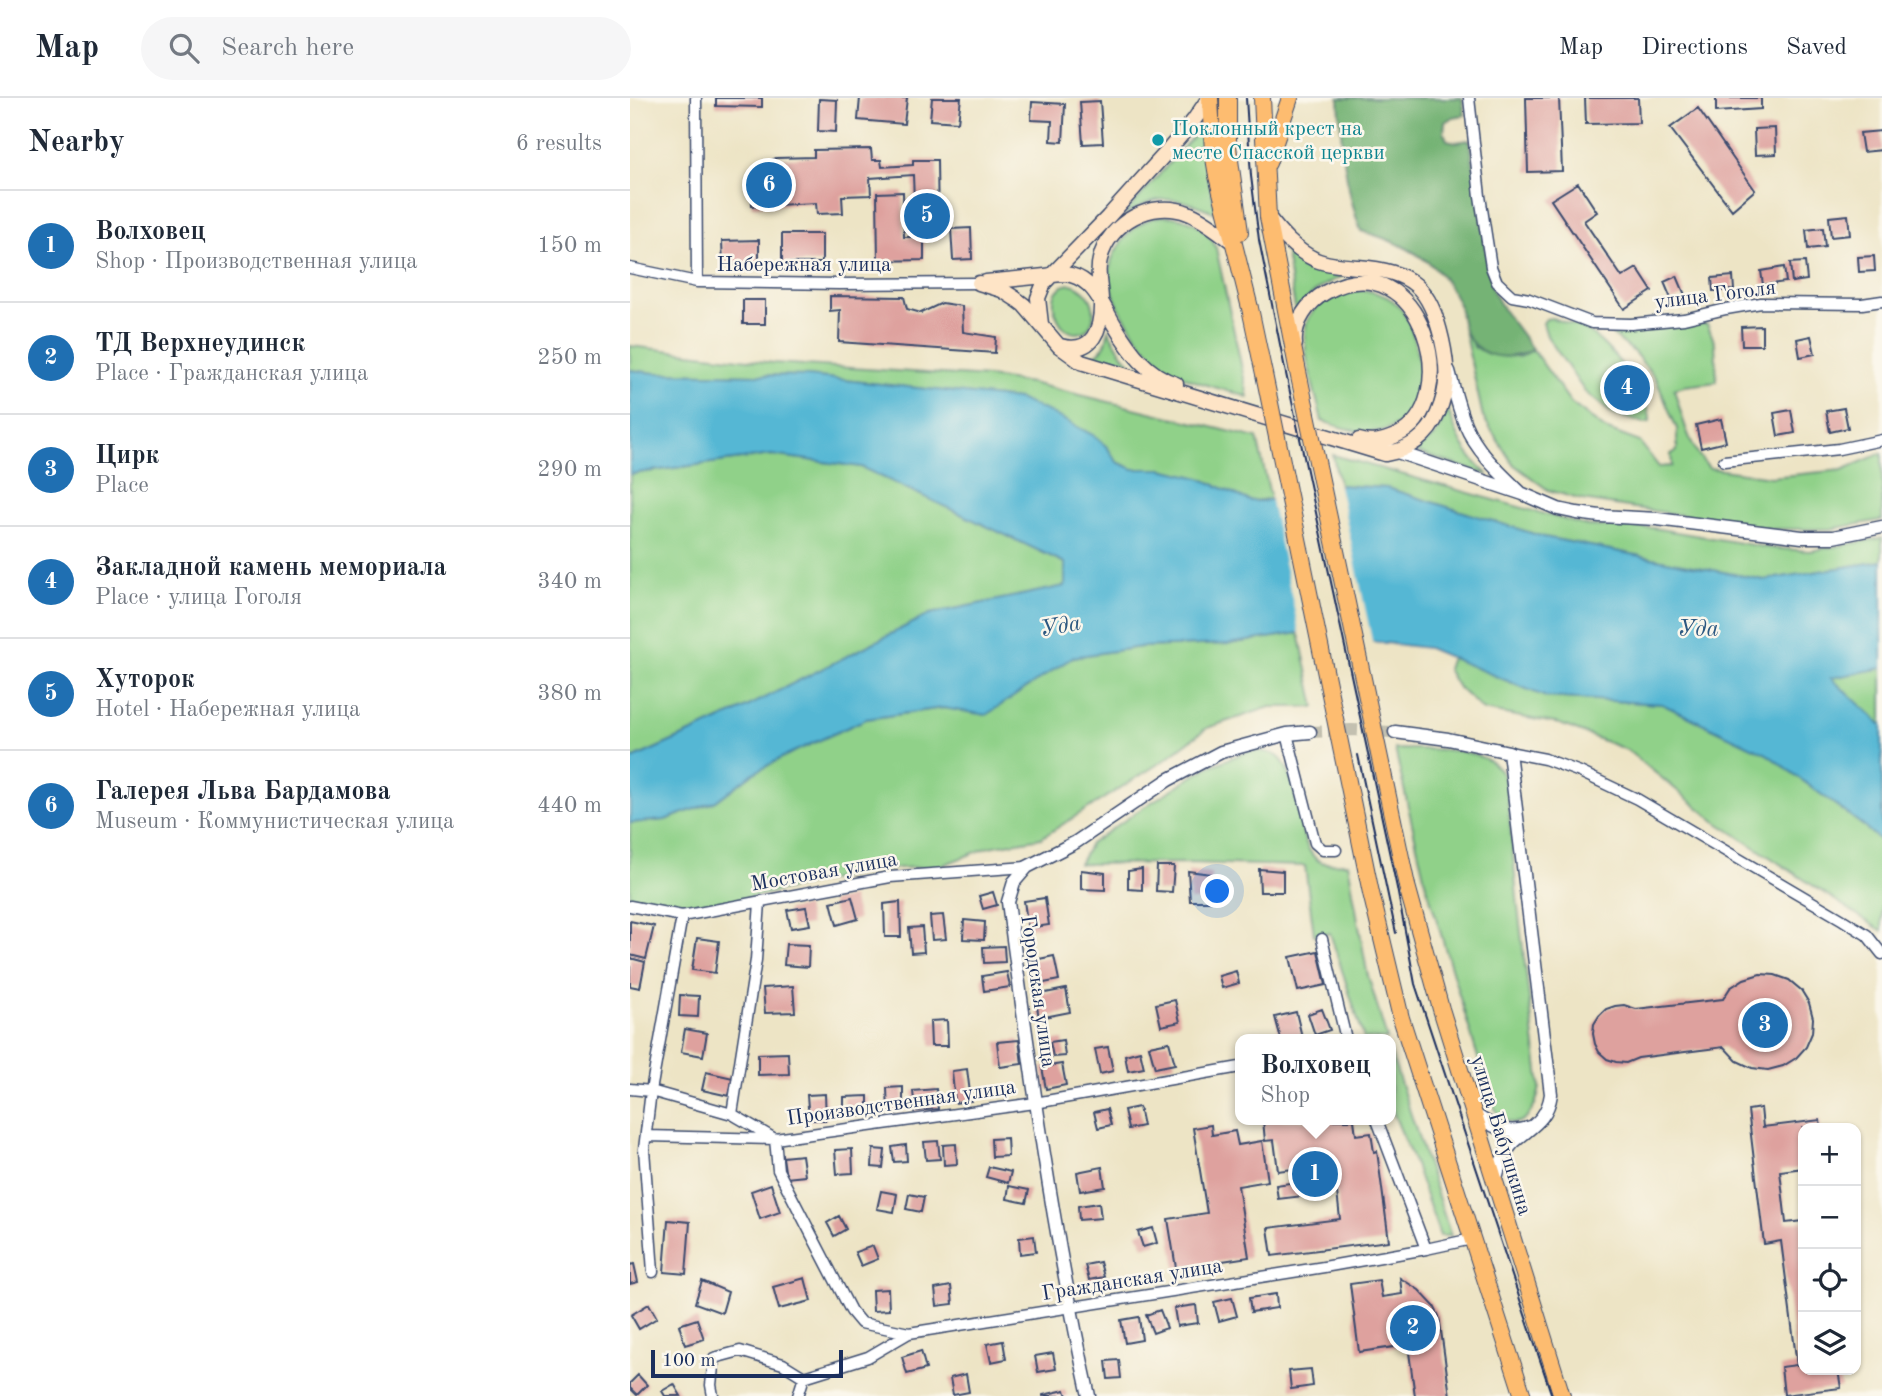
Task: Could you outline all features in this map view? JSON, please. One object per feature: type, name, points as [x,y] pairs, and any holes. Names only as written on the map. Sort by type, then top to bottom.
[{"type":"main road","points":[[1209,98],[1215,164],[1250,308],[1371,893],[1401,1018],[1523,1396]]},
{"type":"main road","points":[[1041,326],[1038,298],[1049,276],[1166,154],[1209,98]]},
{"type":"main road","points":[[1228,98],[1228,146],[1250,308]]},
{"type":"main road","name":"улица Бабушкина","points":[[1262,98],[1268,217],[1297,367],[1407,886],[1441,1009],[1562,1396]]},
{"type":"main road","points":[[1265,172],[1290,98]]},
{"type":"main road","points":[[1059,346],[1075,348],[1089,343],[1097,332],[1101,302],[1098,270],[1104,248],[1120,227],[1140,213],[1158,209],[1189,213],[1233,242]]},
{"type":"main road","points":[[979,282],[1002,290],[1016,299],[1059,346],[1081,362],[1392,453],[1411,446],[1421,438],[1436,418],[1445,394],[1447,365],[1437,318],[1431,304],[1411,280],[1398,273],[1316,260],[1293,246],[1268,217]]},
{"type":"main road","points":[[979,282],[1065,274],[1080,278],[1091,286],[1132,352],[1163,380],[1368,442],[1401,434],[1416,421],[1427,397],[1431,372],[1420,322],[1408,303],[1390,288],[1363,282],[1343,285],[1323,294],[1313,303],[1298,323],[1294,334],[1297,367]]},
{"type":"street","points":[[695,98],[696,282]]},
{"type":"street","name":"улица Гоголя","points":[[1469,98],[1491,267],[1497,282],[1512,296],[1556,308],[1592,323],[1631,324],[1684,319],[1761,303],[1862,304],[1882,301]]},
{"type":"street","name":"Набережная улица","points":[[630,268],[696,282],[979,282]]},
{"type":"street","points":[[1447,365],[1465,426],[1477,446],[1523,494]]},
{"type":"street","points":[[1724,461],[1839,449],[1882,440]]},
{"type":"street","points":[[1368,442],[1392,453],[1577,513],[1632,516],[1792,537],[1833,537],[1882,527]]},
{"type":"street","points":[[1027,867],[1076,842],[1168,780],[1221,751],[1287,734],[1310,732]]},
{"type":"street","points":[[1395,733],[1448,739],[1509,751],[1580,772],[1637,799],[1843,920],[1867,935],[1882,954]]},
{"type":"street","points":[[1287,734],[1315,843],[1323,850],[1336,850]]},
{"type":"street","points":[[1495,1183],[1500,1163],[1513,1143],[1538,1124],[1549,1103],[1551,1085],[1509,751]]},
{"type":"street","name":"Мостовая улица","points":[[630,906],[682,916],[890,877],[1027,867]]},
{"type":"street","name":"Городская улица","points":[[1027,867],[1014,882],[1008,902],[1035,1103],[1070,1309],[1089,1396]]},
{"type":"street","points":[[733,1114],[756,960],[760,902]]},
{"type":"street","points":[[653,1272],[645,1149],[651,1091],[682,916]]},
{"type":"street","points":[[1322,939],[1345,1034]]},
{"type":"street","name":"Производственная улица","points":[[647,1136],[775,1139],[1035,1103],[1235,1068]]},
{"type":"street","name":"Производственная улица","points":[[630,1089],[651,1091],[733,1114],[775,1139]]},
{"type":"street","points":[[1474,1114],[1499,1130],[1522,1130],[1538,1124]]},
{"type":"street","points":[[1379,1125],[1426,1249]]},
{"type":"street","points":[[775,1139],[778,1170],[851,1311],[862,1323],[909,1333]]},
{"type":"street","name":"Гражданская улица","points":[[804,1377],[868,1357],[909,1333],[1070,1309],[1472,1239]]},
{"type":"street","points":[[713,1396],[711,1385],[715,1358],[740,1351],[783,1364],[804,1377],[798,1396]]},
{"type":"green space","points":[[1339,98],[1462,98],[1465,115],[1445,122],[1444,132],[1447,140],[1470,140],[1492,289],[1504,311],[1533,350],[1503,357],[1477,347],[1464,330],[1455,296],[1433,267],[1404,247],[1361,231],[1345,165]]},
{"type":"green space","points":[[1201,127],[1204,159],[1216,213],[1186,202],[1162,200],[1146,203],[1123,216]]},
{"type":"green space","points":[[1163,216],[1188,220],[1195,224],[1207,233],[1216,248],[1248,397],[1192,380],[1172,370],[1154,356],[1125,319],[1110,276],[1114,254],[1136,227]]},
{"type":"green space","points":[[1285,247],[1313,266],[1328,272],[1346,274],[1318,290],[1296,314]]},
{"type":"green space","points":[[1071,284],[1084,291],[1094,311],[1090,325],[1079,333],[1064,327],[1054,306],[1057,291]]},
{"type":"green space","points":[[1363,290],[1388,298],[1403,312],[1412,332],[1420,374],[1417,399],[1412,410],[1394,426],[1373,432],[1351,430],[1322,421],[1305,346],[1306,325],[1321,304],[1337,295]]},
{"type":"green space","points":[[1552,318],[1584,329],[1605,345],[1636,384],[1650,422],[1644,423],[1613,414],[1585,392],[1547,336],[1543,323]]},
{"type":"green space","points":[[1707,324],[1715,343],[1717,382],[1674,389],[1691,441],[1709,468],[1771,477],[1842,470],[1882,453],[1882,520],[1830,529],[1774,529],[1582,500],[1548,490],[1513,464],[1483,417],[1464,330],[1475,348],[1519,357],[1533,350],[1571,403],[1605,429],[1640,442],[1659,467],[1672,466],[1671,454],[1677,451],[1677,429],[1656,379],[1634,352],[1605,329],[1606,326]]},
{"type":"green space","points":[[1108,330],[1123,355],[1141,374],[1087,358],[1103,348]]},
{"type":"green space","points":[[630,346],[774,363],[988,377],[1031,383],[1257,438],[1271,499],[1250,501],[1200,478],[1162,469],[1133,469],[1117,462],[1107,447],[1018,399],[808,376],[655,373],[630,370]]},
{"type":"green space","points":[[1448,410],[1463,446],[1488,475],[1415,452],[1436,434]]},
{"type":"green space","points":[[771,455],[861,467],[1065,563],[1065,586],[930,614],[735,713],[630,760],[630,474]]},
{"type":"green space","points":[[1333,455],[1587,526],[1653,528],[1770,548],[1810,551],[1882,538],[1882,561],[1764,580],[1544,537],[1387,488],[1339,485]]},
{"type":"green space","points":[[1299,633],[1315,707],[1270,707],[1207,728],[1163,761],[1041,838],[989,847],[938,867],[898,868],[858,874],[729,902],[692,906],[660,905],[630,899],[630,823],[665,820],[716,801],[752,774],[866,719],[943,708],[986,714],[1073,657],[1141,647],[1229,644]]},
{"type":"green space","points":[[1451,657],[1546,697],[1662,704],[1767,754],[1882,842],[1882,931],[1715,821],[1627,750],[1560,724],[1483,710],[1457,686],[1447,669]]},
{"type":"green space","points":[[1882,668],[1882,725],[1830,678]]},
{"type":"green space","points":[[1395,749],[1438,749],[1470,753],[1495,765],[1504,777],[1540,1087],[1528,1116],[1516,1123],[1508,1122],[1491,1101],[1425,881]]},
{"type":"green space","points":[[1249,751],[1278,756],[1286,766],[1308,849],[1321,862],[1348,863],[1367,972],[1386,1034],[1362,1034],[1330,933],[1314,935],[1305,866],[1079,864],[1090,844],[1208,767]]},
{"type":"green space","points":[[1396,1069],[1451,1236],[1440,1236],[1396,1119]]},
{"type":"water","name":"Уда","points":[[630,370],[655,373],[808,376],[1018,399],[1093,435],[1107,447],[1117,462],[1133,469],[1162,469],[1200,478],[1250,501],[1264,501],[1339,485],[1387,488],[1544,537],[1764,580],[1882,561],[1882,668],[1831,678],[1882,725],[1882,842],[1767,754],[1662,704],[1546,697],[1428,648],[1299,633],[1229,644],[1141,647],[1073,657],[986,715],[943,708],[866,719],[752,774],[716,801],[665,820],[630,823],[630,760],[735,713],[930,614],[1065,586],[1065,563],[861,467],[771,455],[630,474]]},
{"type":"pier","points":[[1338,481],[1373,645],[1300,636],[1270,496]]},
{"type":"building","points":[[716,98],[762,98],[762,107],[716,106]]},
{"type":"building","points":[[860,98],[907,98],[904,124],[858,120]]},
{"type":"building","points":[[932,98],[961,98],[958,122],[930,120]]},
{"type":"building","points":[[1526,98],[1559,98],[1562,171],[1528,172]]},
{"type":"building","points":[[1585,98],[1638,98],[1639,123],[1586,124]]},
{"type":"building","points":[[1716,98],[1761,98],[1761,109],[1716,112]]},
{"type":"building","points":[[819,99],[837,100],[836,132],[818,131]]},
{"type":"building","points":[[1100,101],[1103,143],[1083,144],[1080,102]]},
{"type":"building","points":[[1032,102],[1065,104],[1063,142],[1051,141],[1052,121],[1031,120]]},
{"type":"building","points":[[1698,108],[1755,190],[1732,210],[1670,128]]},
{"type":"building","points":[[1775,128],[1776,154],[1755,155],[1754,129]]},
{"type":"building","points":[[1881,131],[1882,150],[1863,152],[1860,133]]},
{"type":"building","points":[[871,149],[872,160],[881,160],[882,167],[913,165],[913,160],[937,160],[938,225],[915,225],[913,175],[870,178],[871,195],[842,196],[843,213],[817,214],[816,203],[752,206],[751,171],[776,158],[814,157],[814,150]]},
{"type":"building","points":[[1578,183],[1597,212],[1584,221],[1622,277],[1637,268],[1652,291],[1624,309],[1551,200]]},
{"type":"building","points":[[903,192],[904,237],[924,237],[924,260],[878,261],[877,193]]},
{"type":"building","points":[[1848,215],[1850,235],[1831,237],[1829,217]]},
{"type":"building","points":[[971,228],[972,259],[953,260],[951,229]]},
{"type":"building","points":[[1823,228],[1825,247],[1808,249],[1806,230]]},
{"type":"building","points":[[782,234],[822,234],[822,263],[782,263]]},
{"type":"building","points":[[759,240],[759,264],[723,265],[722,241]]},
{"type":"building","points":[[1874,256],[1875,271],[1859,272],[1858,257]]},
{"type":"building","points":[[1805,262],[1807,280],[1792,282],[1790,263]]},
{"type":"building","points":[[1784,267],[1786,282],[1763,285],[1761,271]]},
{"type":"building","points":[[1677,276],[1685,295],[1672,301],[1664,282]]},
{"type":"building","points":[[1733,276],[1734,290],[1713,291],[1712,278]]},
{"type":"building","points":[[830,296],[904,297],[907,309],[921,313],[942,303],[962,306],[963,332],[996,337],[995,353],[839,342],[840,310],[830,311]]},
{"type":"building","points":[[743,300],[765,300],[765,324],[743,324]]},
{"type":"building","points":[[1762,326],[1762,345],[1742,345],[1741,327]]},
{"type":"building","points":[[1811,336],[1815,354],[1800,357],[1797,339]]},
{"type":"building","points":[[1844,408],[1848,428],[1830,432],[1826,411]]},
{"type":"building","points":[[1791,410],[1795,433],[1778,436],[1774,413]]},
{"type":"building","points":[[1721,419],[1726,442],[1701,448],[1696,425]]},
{"type":"building","points":[[1157,866],[1174,866],[1172,892],[1156,891]]},
{"type":"building","points":[[1142,869],[1142,890],[1128,889],[1128,871]]},
{"type":"building","points":[[1259,869],[1283,871],[1283,892],[1260,892]]},
{"type":"building","points":[[1081,870],[1105,873],[1105,890],[1081,889]]},
{"type":"building","points":[[1188,871],[1211,874],[1214,901],[1190,901]]},
{"type":"building","points":[[993,892],[997,905],[983,909],[979,896]]},
{"type":"building","points":[[852,897],[858,919],[837,925],[831,902]]},
{"type":"building","points":[[1045,898],[1049,925],[1028,928],[1024,901]]},
{"type":"building","points":[[900,902],[901,937],[885,937],[884,904]]},
{"type":"building","points":[[806,907],[810,925],[791,928],[787,910]]},
{"type":"building","points":[[943,915],[946,939],[932,940],[930,916]]},
{"type":"building","points":[[964,920],[985,922],[984,940],[963,939]]},
{"type":"building","points":[[630,921],[654,926],[646,959],[630,955]]},
{"type":"building","points":[[922,927],[924,952],[911,953],[909,928]]},
{"type":"building","points":[[697,938],[719,941],[715,973],[692,970]]},
{"type":"building","points":[[786,944],[809,945],[808,967],[784,965]]},
{"type":"building","points":[[1004,946],[1005,962],[984,963],[983,947]]},
{"type":"building","points":[[1318,951],[1326,985],[1298,991],[1290,957]]},
{"type":"building","points":[[1054,956],[1059,980],[1034,985],[1029,961]]},
{"type":"building","points":[[630,958],[645,962],[640,988],[630,986]]},
{"type":"building","points":[[1236,971],[1239,983],[1222,988],[1219,976]]},
{"type":"building","points":[[1007,972],[1010,987],[984,991],[982,976]]},
{"type":"building","points":[[1760,974],[1789,980],[1801,990],[1809,1003],[1813,1018],[1812,1033],[1806,1047],[1796,1058],[1783,1066],[1768,1070],[1752,1068],[1737,1061],[1724,1047],[1638,1058],[1626,1063],[1616,1062],[1607,1059],[1595,1044],[1594,1024],[1606,1009],[1624,1005],[1636,1009],[1723,999],[1730,988],[1744,979]]},
{"type":"building","points":[[793,986],[795,1012],[765,1013],[763,988]]},
{"type":"building","points":[[1066,989],[1070,1012],[1039,1018],[1035,995]]},
{"type":"building","points":[[680,995],[699,996],[698,1017],[679,1016]]},
{"type":"building","points":[[1175,1000],[1180,1022],[1161,1026],[1156,1004]]},
{"type":"building","points":[[1322,1009],[1330,1030],[1315,1034],[1308,1014]]},
{"type":"building","points":[[1296,1012],[1301,1034],[1280,1034],[1275,1017]]},
{"type":"building","points":[[947,1020],[948,1046],[931,1046],[930,1021]]},
{"type":"building","points":[[685,1029],[707,1033],[703,1056],[681,1052]]},
{"type":"building","points":[[1019,1040],[1022,1064],[1000,1067],[997,1042]]},
{"type":"building","points":[[1063,1040],[1065,1056],[1053,1057],[1050,1042]]},
{"type":"building","points":[[1169,1042],[1175,1064],[1155,1068],[1149,1046]]},
{"type":"building","points":[[1108,1047],[1113,1071],[1100,1074],[1095,1049]]},
{"type":"building","points":[[1140,1051],[1144,1068],[1128,1071],[1125,1055]]},
{"type":"building","points":[[788,1053],[789,1074],[758,1075],[758,1054]]},
{"type":"building","points":[[1062,1064],[1066,1085],[1046,1089],[1042,1067]]},
{"type":"building","points":[[967,1069],[971,1101],[955,1103],[952,1071]]},
{"type":"building","points":[[706,1072],[733,1078],[729,1096],[702,1090]]},
{"type":"building","points":[[903,1087],[903,1112],[888,1113],[887,1088]]},
{"type":"building","points":[[936,1089],[938,1109],[915,1111],[913,1091]]},
{"type":"building","points":[[825,1094],[826,1120],[809,1120],[807,1095]]},
{"type":"building","points":[[868,1096],[868,1116],[844,1116],[844,1097]]},
{"type":"building","points":[[1139,1107],[1143,1126],[1128,1129],[1124,1110]]},
{"type":"building","points":[[1761,1108],[1763,1127],[1820,1120],[1820,1123],[1798,1123],[1798,1169],[1780,1171],[1786,1223],[1798,1222],[1798,1375],[1839,1375],[1841,1388],[1784,1395],[1781,1367],[1797,1365],[1781,1241],[1764,1244],[1748,1110]]},
{"type":"building","points":[[1107,1109],[1111,1125],[1098,1128],[1094,1112]]},
{"type":"building","points":[[1211,1125],[1212,1135],[1235,1131],[1238,1145],[1262,1141],[1268,1181],[1238,1186],[1249,1257],[1176,1268],[1168,1219],[1207,1213],[1193,1128]]},
{"type":"building","points":[[1263,1125],[1355,1125],[1356,1135],[1371,1133],[1374,1152],[1377,1151],[1389,1241],[1272,1256],[1268,1228],[1340,1219],[1337,1192],[1278,1199],[1276,1185],[1310,1180],[1309,1167],[1278,1171],[1274,1140],[1265,1141]]},
{"type":"building","points":[[1007,1138],[1008,1156],[992,1157],[991,1139]]},
{"type":"building","points":[[938,1141],[940,1159],[926,1160],[924,1142]]},
{"type":"building","points":[[956,1144],[957,1164],[944,1165],[943,1145]]},
{"type":"building","points":[[906,1145],[907,1161],[894,1162],[892,1147]]},
{"type":"building","points":[[852,1149],[853,1173],[837,1174],[835,1150]]},
{"type":"building","points":[[873,1149],[885,1150],[883,1168],[872,1167]]},
{"type":"building","points":[[802,1155],[805,1176],[786,1178],[783,1157]]},
{"type":"building","points":[[989,1167],[1011,1172],[1008,1183],[986,1177]]},
{"type":"building","points":[[1102,1167],[1105,1187],[1080,1191],[1077,1172]]},
{"type":"building","points":[[771,1184],[780,1212],[760,1219],[751,1191]]},
{"type":"building","points":[[1009,1186],[1029,1190],[1026,1203],[1007,1199]]},
{"type":"building","points":[[881,1191],[897,1194],[894,1212],[877,1209]]},
{"type":"building","points":[[909,1194],[924,1197],[921,1212],[906,1209]]},
{"type":"building","points":[[1099,1203],[1101,1218],[1079,1220],[1078,1206]]},
{"type":"building","points":[[839,1216],[846,1229],[834,1236],[827,1223]]},
{"type":"building","points":[[668,1220],[690,1222],[686,1274],[664,1272]]},
{"type":"building","points":[[1153,1228],[1157,1243],[1143,1247],[1138,1232]]},
{"type":"building","points":[[1034,1236],[1036,1252],[1020,1254],[1019,1238]]},
{"type":"building","points":[[873,1246],[878,1259],[861,1266],[855,1252]]},
{"type":"building","points":[[1100,1262],[1104,1277],[1089,1280],[1085,1265]]},
{"type":"building","points":[[634,1264],[638,1282],[630,1284],[630,1265]]},
{"type":"building","points":[[805,1278],[811,1301],[779,1309],[773,1287]]},
{"type":"building","points":[[1400,1278],[1419,1290],[1434,1306],[1439,1316],[1450,1396],[1415,1396],[1408,1345],[1359,1352],[1350,1284],[1379,1280],[1382,1297],[1402,1294]]},
{"type":"building","points":[[702,1281],[728,1292],[722,1313],[695,1303]]},
{"type":"building","points":[[951,1286],[953,1304],[937,1306],[935,1289]]},
{"type":"building","points":[[888,1289],[889,1310],[873,1311],[872,1290]]},
{"type":"building","points":[[1276,1294],[1277,1308],[1251,1312],[1249,1298]]},
{"type":"building","points":[[1232,1298],[1237,1316],[1219,1321],[1214,1302]]},
{"type":"building","points":[[649,1304],[657,1318],[639,1329],[631,1315]]},
{"type":"building","points":[[1196,1305],[1198,1323],[1177,1326],[1174,1308]]},
{"type":"building","points":[[1160,1310],[1167,1328],[1153,1333],[1146,1315]]},
{"type":"building","points":[[1139,1317],[1142,1340],[1125,1343],[1121,1320]]},
{"type":"building","points":[[697,1319],[704,1339],[685,1345],[679,1325]]},
{"type":"building","points":[[1003,1341],[1006,1359],[991,1362],[987,1344]]},
{"type":"building","points":[[921,1351],[926,1369],[907,1374],[902,1357]]},
{"type":"building","points":[[1053,1353],[1056,1369],[1038,1372],[1035,1356]]},
{"type":"building","points":[[1119,1360],[1121,1378],[1108,1379],[1106,1361]]},
{"type":"building","points":[[1311,1369],[1313,1386],[1291,1389],[1289,1371]]},
{"type":"building","points":[[966,1374],[969,1392],[953,1395],[950,1378]]},
{"type":"building","points":[[638,1375],[647,1385],[637,1395],[630,1388],[630,1383]]},
{"type":"building","points":[[674,1384],[681,1396],[665,1396],[662,1391]]},
{"type":"building","points":[[1065,1390],[1067,1396],[1043,1396],[1043,1395]]},
{"type":"tunnel","points":[[1310,732],[1395,732]]},
{"type":"tram line","points":[[1246,98],[1251,176],[1259,240],[1415,984],[1552,1396]]},
{"type":"tram line","points":[[1358,755],[1396,933]]},
{"type":"place","name":"Поклонный крест на месте Спасской церкви","points":[[1158,140]]},
{"type":"place","name":"Галерея Льва Бардамова","points":[[769,185]]},
{"type":"place","name":"Хуторок","points":[[927,216]]},
{"type":"place","name":"Закладной камень мемориала","points":[[1627,388]]},
{"type":"place","name":"Цирк","points":[[1765,1025]]},
{"type":"place","name":"Волховец","points":[[1315,1174]]},
{"type":"place","name":"ТД Верхнеудинск","points":[[1413,1328]]}]
